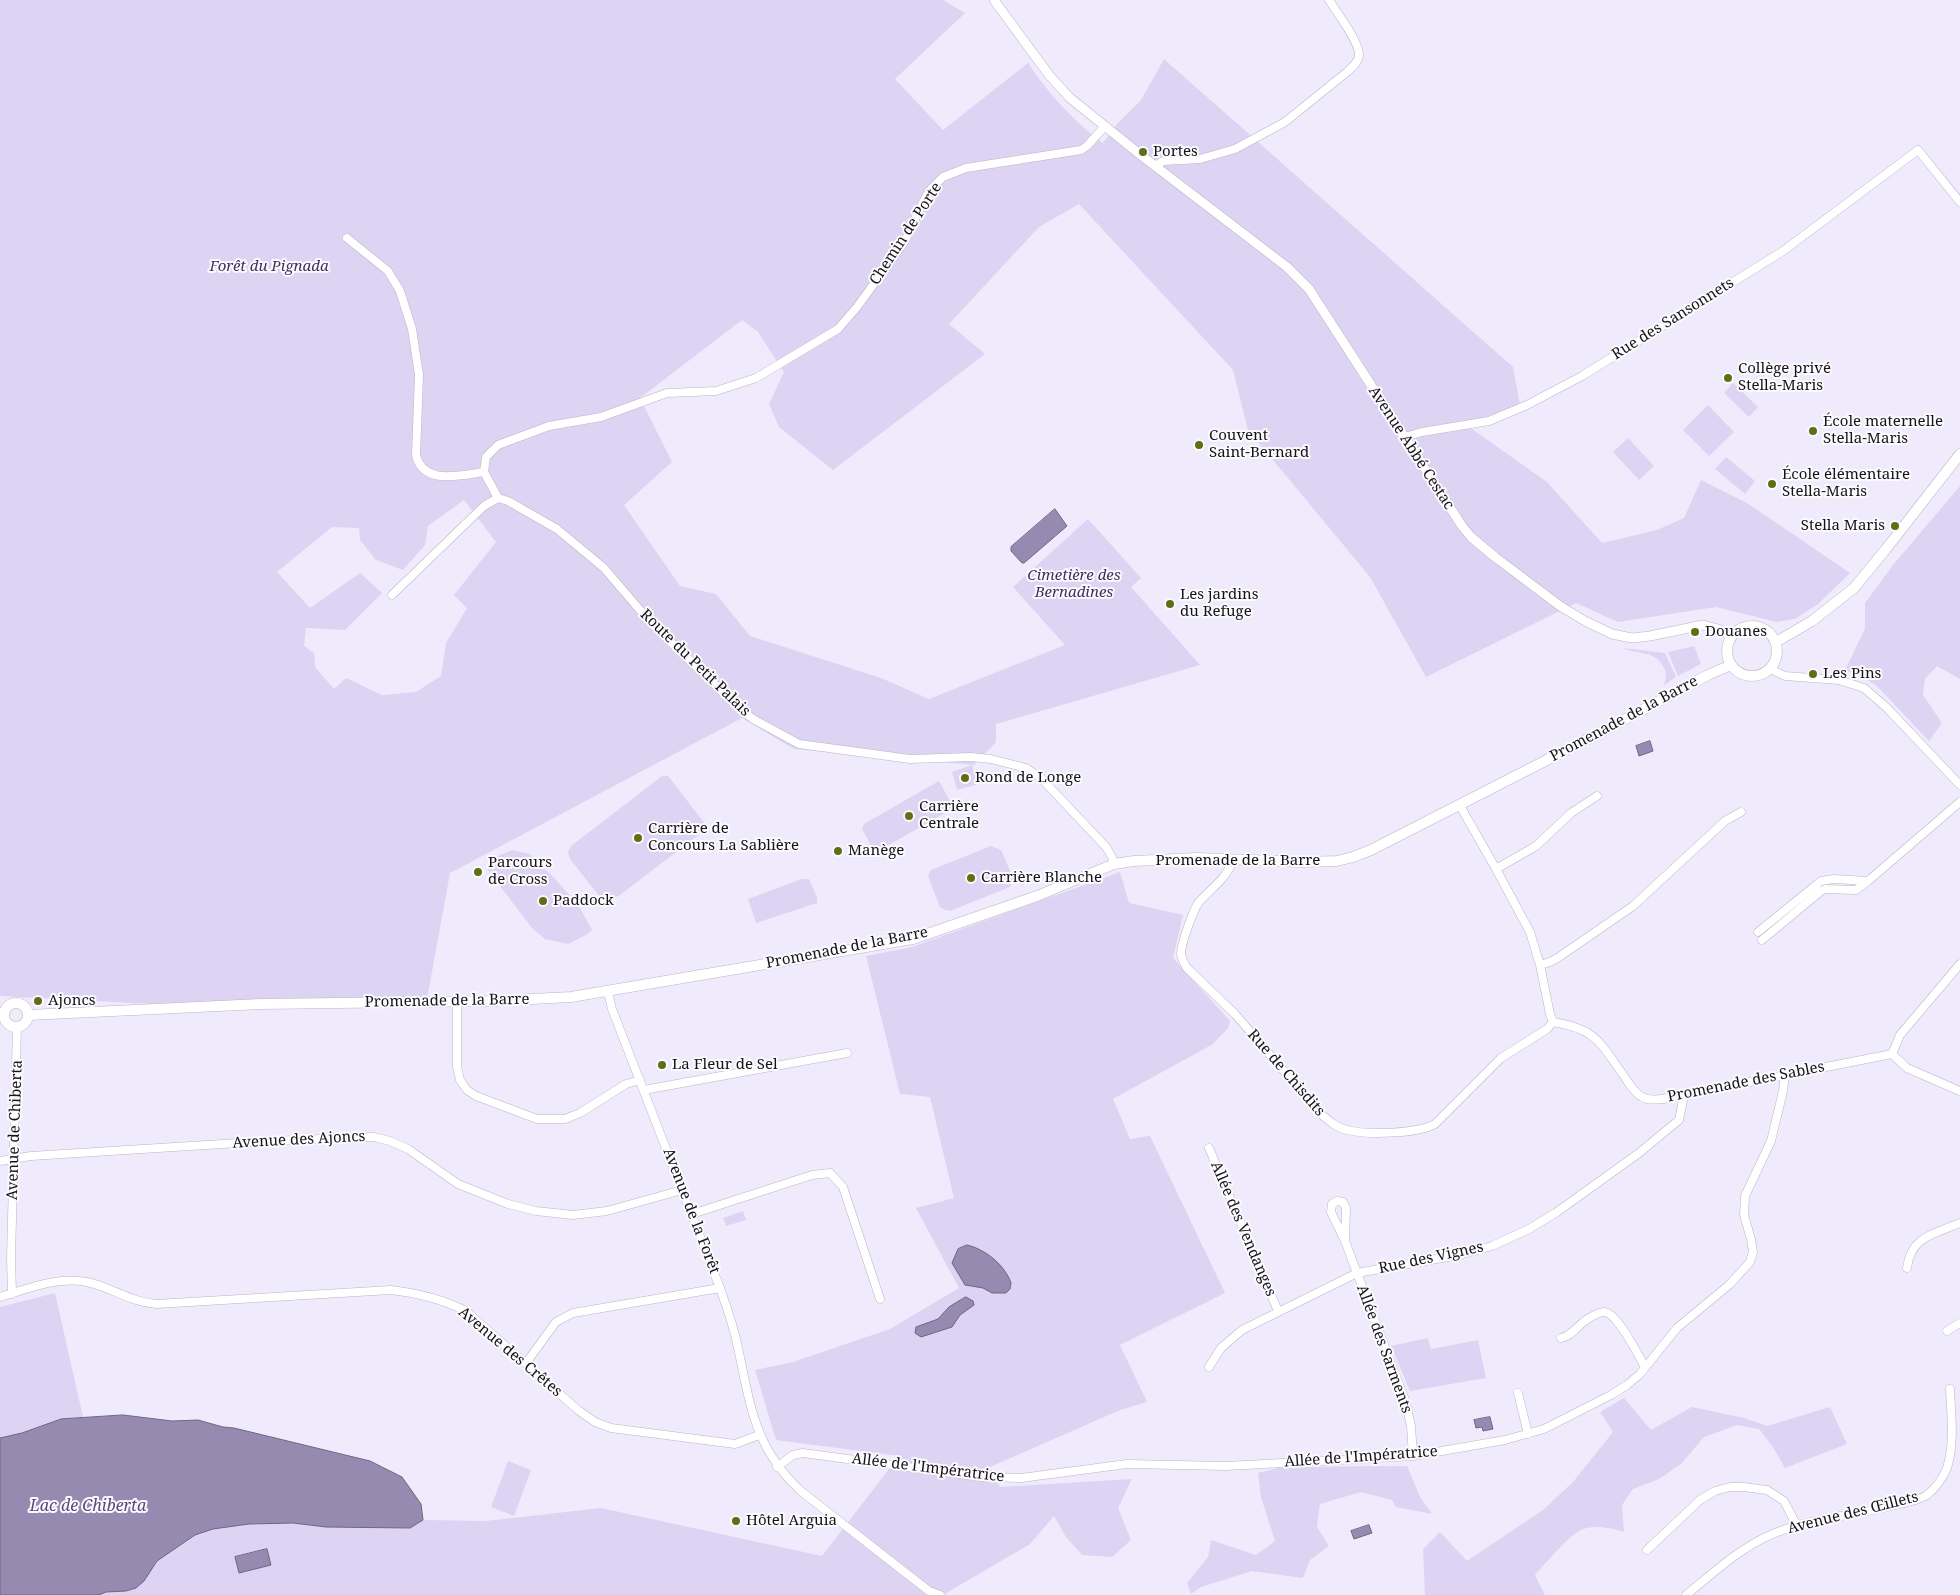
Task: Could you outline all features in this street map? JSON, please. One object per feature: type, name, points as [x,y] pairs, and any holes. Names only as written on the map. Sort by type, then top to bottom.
[{"type":"main road","points":[[1776,642],[1812,621],[1854,588],[1960,454]]},
{"type":"main road","points":[[1759,626],[1772,635],[1776,642],[1777,656],[1770,669],[1764,673],[1750,676],[1742,675],[1731,665],[1726,651],[1731,636],[1743,627],[1759,626]]},
{"type":"main road","name":"Promenade de la Barre","points":[[28,1015],[261,1004],[457,1002],[571,997],[913,939],[1037,896],[1114,864],[1188,858],[1304,862],[1337,861],[1370,850],[1584,741],[1708,675],[1731,665]]},
{"type":"main road","points":[[17,1003],[25,1007],[28,1015],[25,1023],[17,1027],[8,1023],[2,1016],[7,1008],[17,1003]]},
{"type":"street","name":"Avenue Abbé Cestac","points":[[994,0],[1070,98],[1286,267],[1309,289],[1405,439],[1471,537],[1560,606],[1612,634],[1632,638],[1703,625],[1718,629],[1731,636]]},
{"type":"street","points":[[1155,166],[1163,162],[1200,159],[1235,149],[1285,122],[1347,72],[1356,63],[1359,55],[1356,44],[1329,0]]},
{"type":"street","name":"Chemin de Porte","points":[[484,472],[486,457],[498,445],[549,426],[601,417],[667,393],[716,391],[756,378],[838,329],[904,242],[927,196],[943,177],[966,168],[1081,150],[1105,126]]},
{"type":"street","name":"Rue des Sansonnets","points":[[1405,439],[1408,436],[1422,432],[1489,421],[1527,405],[1582,376],[1783,251],[1918,150],[1960,202]]},
{"type":"street","points":[[347,238],[388,271],[400,290],[412,329],[419,374],[416,455],[418,464],[428,474],[441,476],[484,472],[498,498],[484,506],[392,595]]},
{"type":"street","name":"Route du Petit Palais","points":[[498,498],[557,529],[604,568],[651,623],[738,707],[754,719],[799,744],[910,759],[971,757],[991,759],[1026,768],[1041,778],[1106,847],[1114,864]]},
{"type":"street","points":[[1770,669],[1785,676],[1839,680],[1864,688],[1887,708],[1960,785]]},
{"type":"street","points":[[1496,869],[1536,846],[1571,813],[1597,796]]},
{"type":"street","points":[[1762,940],[1821,891],[1825,889],[1856,890],[1868,882],[1960,802]]},
{"type":"street","points":[[1459,804],[1530,932],[1540,965],[1553,1022]]},
{"type":"street","points":[[1540,965],[1550,962],[1633,906],[1725,821],[1741,812]]},
{"type":"street","name":"Rue de Chisdits","points":[[1233,859],[1224,878],[1195,908],[1181,951],[1182,960],[1187,968],[1236,1014],[1321,1114],[1337,1126],[1358,1132],[1413,1132],[1426,1129],[1435,1124],[1501,1058],[1547,1029],[1553,1022]]},
{"type":"street","points":[[1758,932],[1821,881],[1834,879],[1868,882]]},
{"type":"street","points":[[1960,964],[1900,1035],[1892,1054],[1907,1068],[1960,1091]]},
{"type":"street","name":"Avenue de la Forêt","points":[[608,992],[612,1009],[720,1288],[732,1324],[753,1418],[759,1435]]},
{"type":"street","points":[[457,1002],[457,1067],[460,1080],[467,1090],[476,1096],[537,1119],[564,1119],[580,1113],[626,1084],[640,1080]]},
{"type":"street","name":"Promenade des Sables","points":[[1553,1022],[1581,1030],[1597,1039],[1633,1089],[1642,1098],[1652,1099],[1684,1095],[1892,1054]]},
{"type":"street","name":"Avenue de Chiberta","points":[[12,1294],[11,1258],[17,1027]]},
{"type":"street","points":[[644,1090],[847,1053]]},
{"type":"street","name":"Allée de l'Impératrice","points":[[777,1467],[794,1455],[803,1453],[982,1477],[1021,1478],[1127,1464],[1226,1466],[1413,1456],[1505,1440],[1544,1429],[1611,1395],[1626,1385],[1646,1367],[1677,1328],[1729,1285],[1750,1262],[1753,1252],[1744,1215],[1744,1196],[1771,1141],[1785,1076]]},
{"type":"street","name":"Rue des Vignes","points":[[1208,1367],[1221,1348],[1242,1330],[1357,1273],[1459,1255],[1492,1246],[1557,1212],[1639,1153],[1679,1120],[1684,1095]]},
{"type":"street","name":"Avenue des Ajoncs","points":[[0,1161],[31,1156],[279,1140],[374,1137],[408,1148],[458,1184],[508,1204],[536,1211],[573,1215],[607,1211],[682,1190]]},
{"type":"street","name":"Allée des Vendanges","points":[[1209,1148],[1278,1311]]},
{"type":"street","points":[[692,1214],[812,1175],[830,1173],[843,1187],[880,1299]]},
{"type":"street","points":[[1907,1268],[1911,1250],[1917,1242],[1960,1223]]},
{"type":"street","name":"Allée des Sarments","points":[[1345,1241],[1406,1403],[1413,1456]]},
{"type":"street","name":"Avenue des Crêtes","points":[[0,1297],[58,1281],[71,1280],[88,1282],[132,1300],[156,1304],[391,1290],[416,1293],[451,1304],[466,1311],[594,1422],[611,1428],[735,1444],[759,1435]]},
{"type":"street","points":[[526,1363],[556,1322],[573,1312],[720,1288]]},
{"type":"street","points":[[1561,1338],[1567,1336],[1594,1315],[1601,1312],[1608,1313],[1618,1321],[1646,1367]]},
{"type":"street","points":[[1947,1331],[1960,1323]]},
{"type":"street","name":"Avenue des Œillets","points":[[1686,1595],[1748,1546],[1769,1535],[1797,1526],[1913,1501],[1926,1495],[1938,1484],[1947,1468],[1952,1411],[1950,1388]]},
{"type":"street","points":[[1518,1393],[1528,1434]]},
{"type":"street","points":[[759,1435],[777,1467],[802,1492],[929,1591],[940,1595]]},
{"type":"street","points":[[1647,1550],[1700,1500],[1715,1491],[1730,1487],[1744,1486],[1767,1490],[1784,1501],[1797,1526]]},
{"type":"green space","name":"Forêt du Pignada","points":[[0,0],[943,0],[965,13],[895,79],[943,130],[1028,63],[1062,106],[1103,143],[1117,124],[1141,100],[1164,59],[1513,367],[1520,405],[1465,424],[1547,482],[1602,543],[1657,530],[1684,518],[1701,480],[1747,503],[1850,573],[1818,604],[1795,619],[1777,622],[1716,607],[1618,622],[1576,603],[1426,677],[1370,577],[1248,430],[1233,370],[1079,204],[1039,227],[949,324],[985,354],[833,470],[779,427],[769,404],[784,372],[758,332],[742,320],[640,398],[672,462],[624,505],[680,586],[716,594],[750,636],[881,678],[929,699],[1065,645],[1013,587],[1088,519],[1141,578],[1131,587],[1200,665],[996,724],[996,742],[974,765],[794,749],[742,718],[450,873],[427,999],[228,1008],[0,996]],"holes":[[[464,500],[496,542],[454,595],[467,608],[446,643],[441,676],[416,692],[382,695],[346,678],[334,689],[315,667],[314,653],[304,646],[306,628],[345,630],[382,593],[360,573],[310,608],[277,572],[332,527],[359,528],[360,540],[376,560],[403,570],[425,545],[428,526]]]},
{"type":"green space","points":[[1733,383],[1758,407],[1749,417],[1724,393]]},
{"type":"green space","points":[[1708,405],[1734,432],[1709,456],[1683,430]]},
{"type":"green space","points":[[1628,438],[1654,466],[1639,480],[1613,452]]},
{"type":"green space","points":[[1726,457],[1755,481],[1745,494],[1715,469]]},
{"type":"green space","points":[[1960,486],[1960,679],[1937,666],[1925,679],[1923,695],[1942,723],[1929,741],[1877,686],[1845,670],[1865,629],[1865,603],[1893,565]]},
{"type":"green space","points":[[1694,646],[1701,664],[1678,676],[1668,652]]},
{"type":"green space","points":[[1623,648],[1665,653],[1676,677],[1663,686],[1666,674],[1663,666],[1655,657]]},
{"type":"green space","name":"Rond de Longe","points":[[972,765],[978,784],[957,790],[952,772]]},
{"type":"green space","name":"Carrière de Concours La Sablière","points":[[662,776],[668,776],[672,781],[705,824],[705,830],[620,895],[607,902],[600,897],[570,859],[568,852],[571,846]]},
{"type":"green space","name":"Carrière Centrale","points":[[939,781],[954,808],[878,851],[873,849],[862,829],[864,824]]},
{"type":"green space","name":"Carrière Blanche","points":[[991,846],[1001,850],[1014,880],[1010,887],[950,911],[940,907],[928,876],[931,870]]},
{"type":"green space","name":"Paddock","points":[[512,850],[530,854],[555,879],[579,906],[592,930],[568,944],[545,939],[532,928],[487,869],[493,858]]},
{"type":"green space","points":[[1120,872],[1129,903],[1183,915],[1173,958],[1230,1021],[1228,1028],[1213,1044],[1113,1099],[1130,1139],[1150,1136],[1225,1293],[1120,1345],[1147,1402],[1120,1410],[990,1467],[1000,1487],[1132,1479],[1118,1508],[1131,1540],[1112,1557],[1082,1555],[1066,1537],[1054,1516],[1030,1544],[943,1595],[0,1595],[0,1441],[402,1482],[423,1520],[486,1521],[601,1508],[822,1556],[899,1456],[776,1440],[755,1370],[793,1362],[890,1329],[959,1288],[916,1208],[954,1198],[930,1097],[900,1094],[866,956],[912,947]]},
{"type":"green space","points":[[802,879],[809,879],[817,897],[817,903],[756,923],[748,899]]},
{"type":"green space","points":[[743,1211],[746,1220],[726,1226],[723,1218]]},
{"type":"green space","points":[[55,1293],[83,1417],[61,1419],[22,1433],[0,1438],[0,1307]]},
{"type":"green space","points":[[1428,1338],[1431,1349],[1478,1340],[1486,1378],[1410,1391],[1391,1346]]},
{"type":"green space","points":[[1624,1398],[1651,1430],[1692,1407],[1744,1418],[1767,1426],[1830,1407],[1847,1444],[1785,1468],[1773,1447],[1759,1429],[1737,1425],[1704,1437],[1681,1464],[1659,1479],[1633,1489],[1622,1505],[1624,1532],[1608,1528],[1591,1527],[1581,1530],[1569,1539],[1535,1575],[1545,1595],[1425,1595],[1423,1549],[1440,1532],[1467,1561],[1543,1510],[1573,1482],[1613,1432],[1600,1412]]},
{"type":"green space","points":[[508,1461],[531,1470],[514,1516],[491,1507]]},
{"type":"green space","points":[[1407,1466],[1420,1497],[1432,1514],[1396,1507],[1392,1500],[1361,1492],[1320,1504],[1317,1527],[1329,1546],[1310,1560],[1303,1578],[1252,1571],[1201,1587],[1191,1594],[1187,1583],[1208,1557],[1211,1540],[1256,1555],[1275,1541],[1261,1497],[1258,1473],[1282,1467]]},
{"type":"water","points":[[1055,509],[1067,526],[1022,563],[1011,551],[1011,547]]},
{"type":"water","points":[[1650,741],[1653,751],[1639,756],[1636,746]]},
{"type":"water","points":[[967,1245],[987,1254],[1004,1270],[1011,1283],[1010,1289],[1006,1293],[992,1293],[983,1288],[965,1285],[952,1263],[958,1249]]},
{"type":"water","points":[[966,1297],[973,1301],[974,1305],[960,1315],[952,1327],[921,1337],[915,1333],[916,1327],[938,1319],[949,1307]]},
{"type":"water","name":"Lac de Chiberta","points":[[123,1415],[172,1421],[198,1420],[370,1461],[402,1477],[421,1504],[423,1520],[410,1528],[326,1527],[293,1523],[249,1524],[213,1529],[195,1535],[157,1561],[144,1581],[136,1588],[126,1591],[106,1592],[99,1595],[0,1595],[0,1438],[22,1433],[61,1419]]},
{"type":"water","points":[[1490,1417],[1493,1429],[1483,1431],[1482,1427],[1476,1428],[1474,1420]]},
{"type":"water","points":[[1369,1525],[1372,1533],[1354,1539],[1351,1531]]},
{"type":"water","points":[[267,1549],[271,1565],[239,1573],[235,1557]]},
{"type":"place","name":"Portes","points":[[1143,152]]},
{"type":"place","name":"Collège privé Stella-Maris","points":[[1728,378]]},
{"type":"place","name":"École maternelle Stella-Maris","points":[[1813,431]]},
{"type":"place","name":"Couvent Saint-Bernard","points":[[1199,445]]},
{"type":"place","name":"École élémentaire Stella-Maris","points":[[1772,484]]},
{"type":"place","name":"Stella Maris","points":[[1895,526]]},
{"type":"place","name":"Les jardins du Refuge","points":[[1170,604]]},
{"type":"place","name":"Douanes","points":[[1695,632]]},
{"type":"place","name":"Les Pins","points":[[1813,674]]},
{"type":"place","name":"Rond de Longe","points":[[965,778]]},
{"type":"place","name":"Carrière Centrale","points":[[909,816]]},
{"type":"place","name":"Carrière de Concours La Sablière","points":[[638,838]]},
{"type":"place","name":"Manège","points":[[838,851]]},
{"type":"place","name":"Parcours de Cross","points":[[478,872]]},
{"type":"place","name":"Carrière Blanche","points":[[971,878]]},
{"type":"place","name":"Paddock","points":[[543,901]]},
{"type":"place","name":"Ajoncs","points":[[38,1001]]},
{"type":"place","name":"La Fleur de Sel","points":[[662,1065]]},
{"type":"place","name":"Hôtel Arguia","points":[[736,1521]]},
{"type":"park label","name":"Cimetière des Bernadines","points":[[1074,584]]}]
